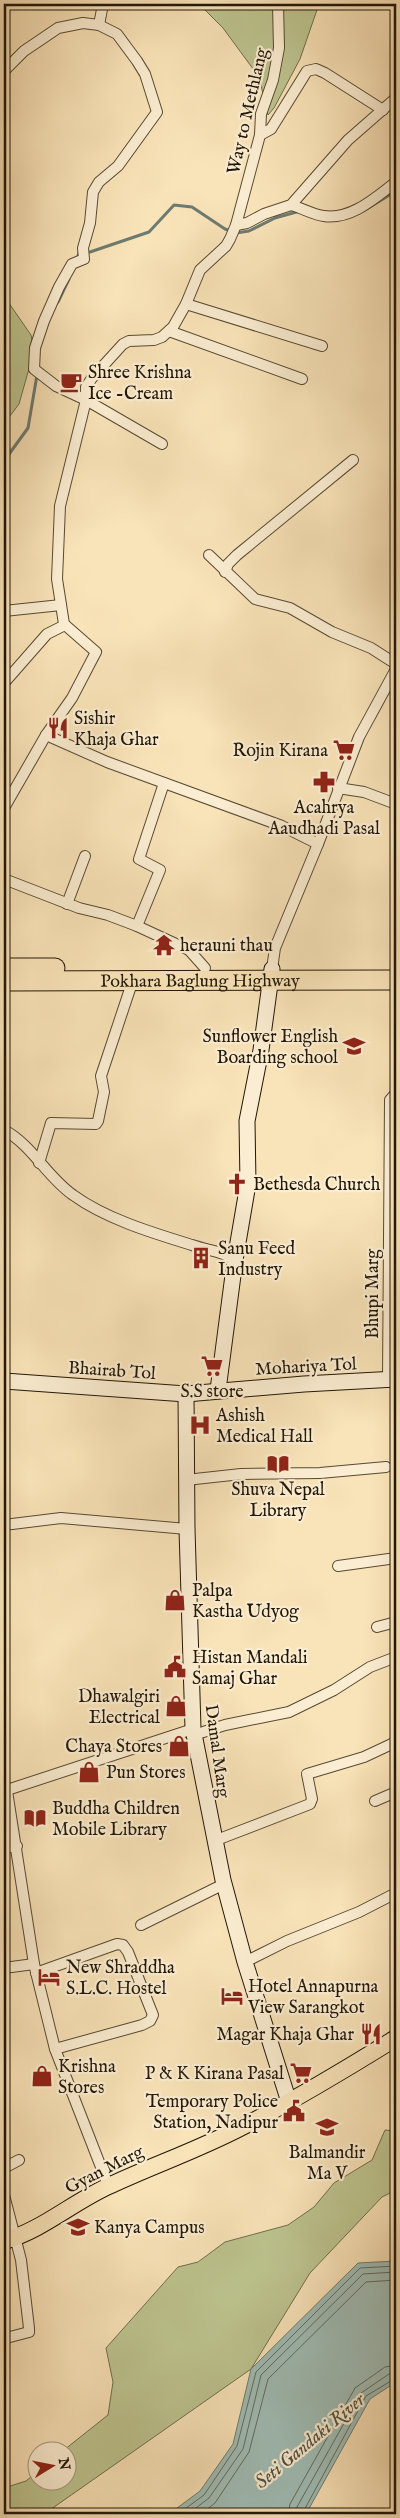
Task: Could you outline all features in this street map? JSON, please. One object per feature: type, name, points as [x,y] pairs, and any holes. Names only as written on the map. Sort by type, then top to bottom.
[{"type":"highway","name":"Pokhara Baglung Highway","points":[[4,968],[205,968],[271,975],[396,980]]},
{"type":"highway","name":"Pokhara Baglung Highway","points":[[4,981],[133,980],[396,969]]},
{"type":"main road","name":"Gyan Marg","points":[[9,2239],[108,2186],[208,2143],[289,2102],[396,2038]]},
{"type":"street","points":[[99,25],[103,4]]},
{"type":"street","name":"Way to Methlang","points":[[186,304],[200,270],[223,250],[236,224],[260,135],[261,114],[273,80],[279,48],[278,4]]},
{"type":"street","points":[[4,71],[24,51],[58,28],[83,23],[99,25],[117,34],[145,74],[157,112],[118,166],[99,182],[93,192],[90,223],[83,248],[84,260],[72,264],[55,296],[35,348],[34,369],[56,386],[86,400],[162,444]]},
{"type":"street","points":[[260,135],[271,129],[307,71],[316,69],[383,110]]},
{"type":"street","points":[[236,224],[247,223],[264,214],[291,205],[348,140],[396,98]]},
{"type":"street","points":[[291,205],[325,216],[347,213],[361,208],[396,182]]},
{"type":"street","points":[[4,808],[46,735],[72,698],[96,652],[65,625],[57,579],[60,506],[86,400],[86,386],[123,344],[154,340],[169,331],[186,304],[322,346]]},
{"type":"street","points":[[169,331],[302,379]]},
{"type":"street","points":[[225,572],[228,564],[237,556],[353,460]]},
{"type":"street","points":[[209,555],[255,598],[290,608],[332,632],[371,648],[396,664]]},
{"type":"street","points":[[4,611],[62,605]]},
{"type":"street","points":[[4,683],[47,634],[65,625]]},
{"type":"street","points":[[218,1390],[235,1260],[248,1184],[247,1121],[261,1050],[275,948],[318,844],[359,736],[396,669]]},
{"type":"street","points":[[46,735],[107,762],[282,826],[318,844]]},
{"type":"street","points":[[136,926],[160,870],[139,859],[164,783]]},
{"type":"street","points":[[338,788],[364,792],[396,804]]},
{"type":"street","points":[[67,904],[85,856]]},
{"type":"street","points":[[4,879],[67,904],[136,926],[189,950],[205,968]]},
{"type":"street","points":[[39,1163],[51,1123],[96,1124],[98,1121],[104,1092],[101,1076],[133,980]]},
{"type":"street","name":"Bhupi Marg","points":[[392,1379],[393,1239],[390,1100],[396,1093]]},
{"type":"street","points":[[4,1130],[18,1138],[39,1163],[72,1195],[132,1226],[206,1250],[222,1251],[235,1260]]},
{"type":"street","name":"Mohariya Tol","points":[[218,1390],[392,1379]]},
{"type":"street","name":"Bhairab Tol","points":[[4,1381],[186,1394],[218,1390]]},
{"type":"street","name":"Damal Marg","points":[[186,1394],[187,1529],[194,1732],[224,1884],[245,1962],[289,2102]]},
{"type":"street","points":[[186,1480],[241,1474],[320,1473],[386,1467]]},
{"type":"street","points":[[4,1525],[60,1518],[187,1529]]},
{"type":"street","points":[[338,1566],[396,1558]]},
{"type":"street","points":[[377,1627],[396,1622]]},
{"type":"street","points":[[108,2186],[55,2049],[35,1968],[17,1846],[5,1791],[194,1732],[289,1712],[334,1690],[370,1667],[396,1657]]},
{"type":"street","points":[[214,1841],[310,1804],[312,1799],[307,1774],[364,1757],[396,1742]]},
{"type":"street","points":[[375,1801],[396,1792]]},
{"type":"street","points":[[4,1848],[17,1846]]},
{"type":"street","points":[[141,1925],[224,1884]]},
{"type":"street","points":[[245,1962],[286,1940],[359,1912],[396,1893]]},
{"type":"street","points":[[4,1968],[35,1968],[117,1944],[122,1945],[128,1952],[153,2015],[150,2021],[142,2025],[55,2049]]},
{"type":"street","points":[[4,2168],[20,2160]]},
{"type":"street","points":[[4,2195],[9,2239],[26,2289],[29,2332],[6,2338]]},
{"type":"green space","points":[[199,4],[319,4],[300,59],[274,108],[268,115],[259,77],[223,28]]},
{"type":"green space","points":[[4,296],[31,335],[34,351],[19,404],[4,424]]},
{"type":"green space","points":[[385,2130],[396,2131],[396,2190],[382,2197],[310,2273],[251,2369],[47,2512],[40,2514],[4,2514],[4,2488],[28,2479],[28,2490],[78,2490],[77,2440],[108,2415],[113,2382],[106,2348],[178,2267],[198,2262],[225,2242],[288,2225],[314,2207],[334,2183],[372,2160]]},
{"type":"water","name":"Seti Gandaki River","points":[[396,2261],[396,2382],[370,2399],[306,2514],[169,2514],[200,2491],[233,2444],[251,2369],[358,2263]]},
{"type":"waterway","points":[[365,210],[396,191]]},
{"type":"waterway","points":[[77,259],[79,253],[90,252],[149,232],[174,205],[192,207],[225,229],[236,233],[249,231],[275,218],[300,211]]},
{"type":"waterway","points":[[58,302],[69,279]]},
{"type":"waterway","points":[[4,461],[28,428],[37,375]]},
{"type":"place","name":"Shree Krishna Ice -Cream","points":[[71,382]]},
{"type":"place","name":"Sishir Khaja Ghar","points":[[58,728]]},
{"type":"place","name":"Rojin Kirana","points":[[344,750]]},
{"type":"place","name":"Acahrya Aaudhadi Pasal","points":[[324,782]]},
{"type":"place","name":"herauni thau","points":[[164,945]]},
{"type":"place","name":"Sunflower English Boarding school","points":[[354,1046]]},
{"type":"place","name":"Bethesda Church","points":[[237,1184]]},
{"type":"place","name":"Sanu Feed Industry","points":[[201,1258]]},
{"type":"place","name":"S.S store","points":[[212,1366]]},
{"type":"place","name":"Ashish Medical Hall","points":[[200,1425]]},
{"type":"place","name":"Shuva Nepal Library","points":[[278,1464]]},
{"type":"place","name":"Palpa Kastha Udyog","points":[[175,1600]]},
{"type":"place","name":"Histan Mandali Samaj Ghar","points":[[175,1667]]},
{"type":"place","name":"Dhawalgiri Electrical","points":[[176,1706]]},
{"type":"place","name":"Chaya Stores","points":[[179,1746]]},
{"type":"place","name":"Pun Stores","points":[[89,1772]]},
{"type":"place","name":"Buddha Children Mobile Library","points":[[35,1818]]},
{"type":"place","name":"New Shraddha S.L.C. Hostel","points":[[49,1977]]},
{"type":"place","name":"Hotel Annapurna View Sarangkot","points":[[232,1996]]},
{"type":"place","name":"Magar Khaja Ghar","points":[[371,2034]]},
{"type":"place","name":"P & K Kirana Pasal","points":[[301,2073]]},
{"type":"place","name":"Krishna Stores","points":[[42,2076]]},
{"type":"place","name":"Temporary Police Station, Nadipur","points":[[294,2111]]},
{"type":"place","name":"Balmandir Ma V","points":[[327,2127]]},
{"type":"place","name":"Kanya Campus","points":[[78,2227]]}]
